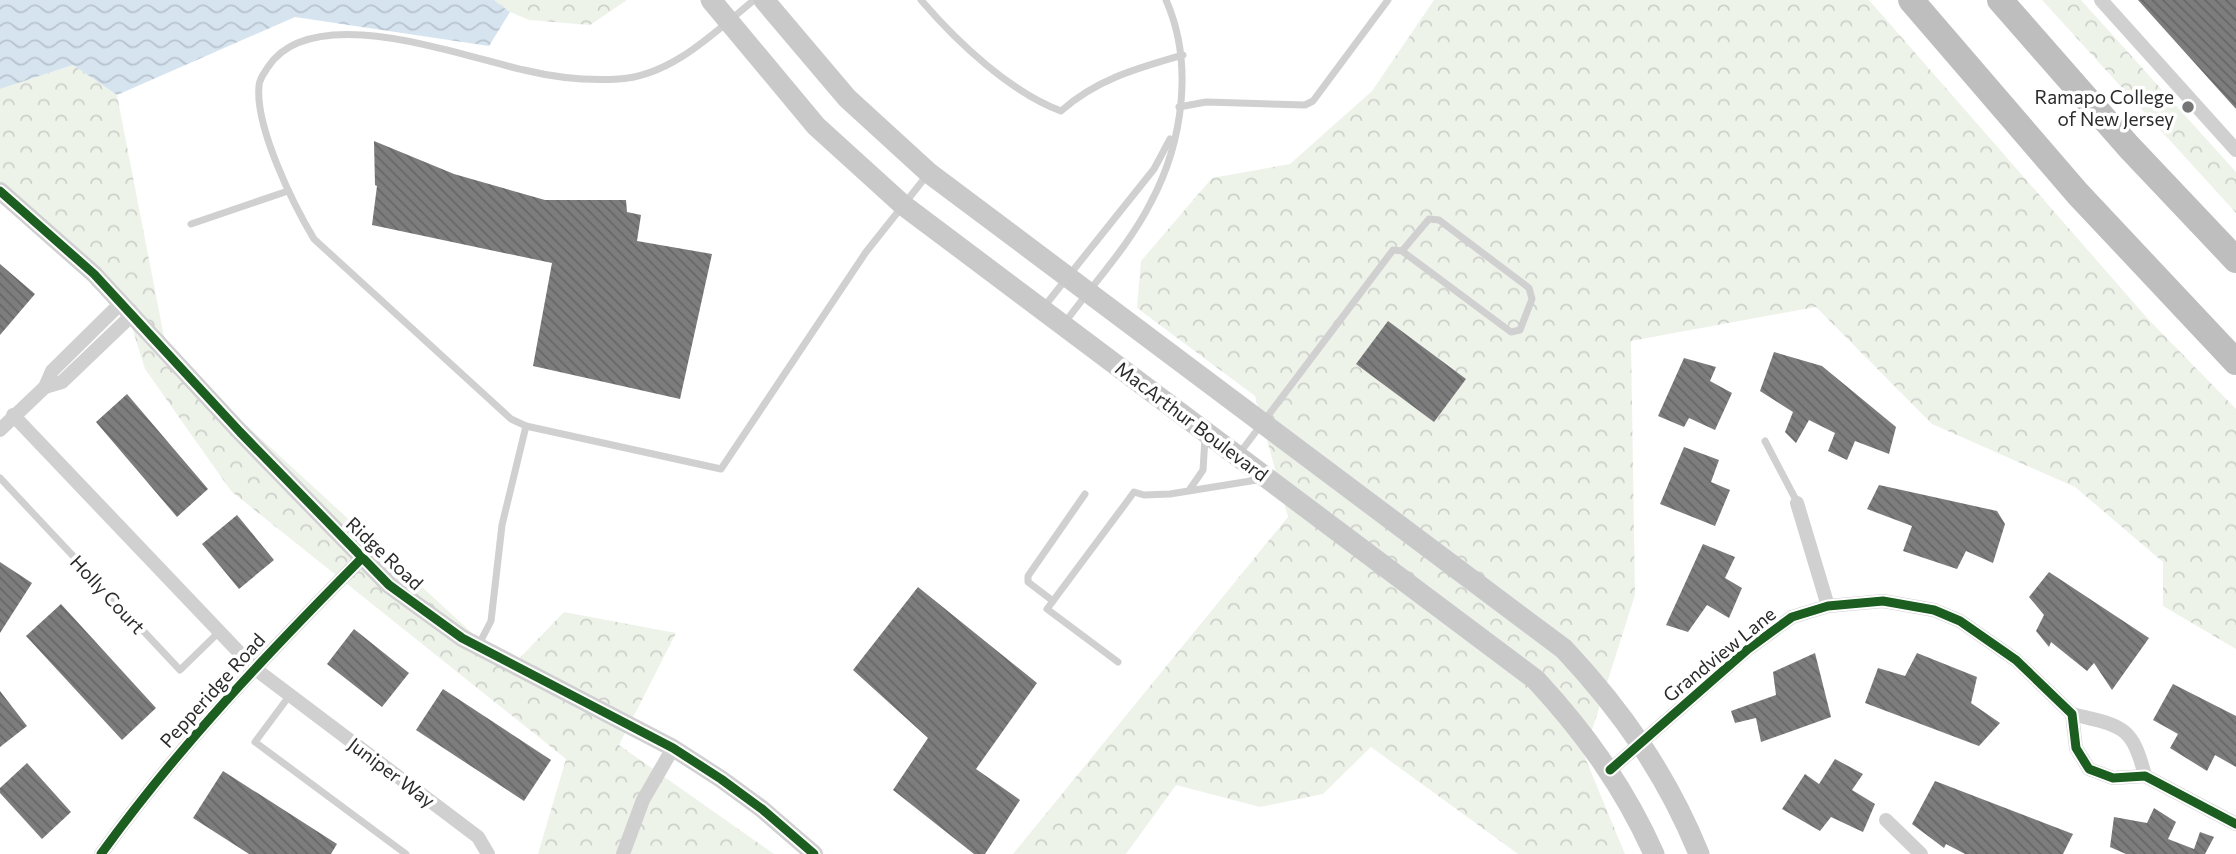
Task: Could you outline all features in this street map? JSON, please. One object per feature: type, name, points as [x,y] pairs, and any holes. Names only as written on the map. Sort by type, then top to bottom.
[{"type":"highway","points":[[1911,0],[2078,194],[2236,362]]},
{"type":"highway","points":[[2000,0],[2129,147],[2236,260]]},
{"type":"main road","name":"MacArthur Boulevard","points":[[711,0],[816,126],[903,205],[1535,680],[1577,724],[1610,770],[1654,854]]},
{"type":"main road","points":[[764,0],[847,98],[929,173],[1564,649],[1607,696],[1642,742],[1673,795],[1699,854]]},
{"type":"street","points":[[2101,0],[2236,150]]},
{"type":"street","name":"Ridge Road","points":[[0,191],[52,233],[127,309],[360,559],[428,615],[478,647],[673,748],[762,809],[814,854]]},
{"type":"street","points":[[0,429],[45,387],[52,371],[127,309]]},
{"type":"street","points":[[13,415],[94,496],[254,668]]},
{"type":"street","points":[[1797,503],[1828,606]]},
{"type":"street","name":"Pepperidge Road","points":[[101,854],[150,785],[254,668],[360,559]]},
{"type":"street","name":"Grandview Lane","points":[[1610,770],[1748,649],[1792,617],[1828,606],[1883,601],[1934,610],[1960,621],[2016,660],[2072,714],[2119,726],[2137,747],[2145,776]]},
{"type":"street","name":"Juniper Way","points":[[254,668],[478,837],[488,854]]},
{"type":"street","points":[[2072,714],[2076,748],[2089,769],[2113,778],[2145,776],[2236,824]]},
{"type":"street","points":[[623,854],[643,800],[673,748]]},
{"type":"street","points":[[1886,820],[1921,854]]},
{"type":"lane","points":[[754,0],[689,52],[655,70],[621,79],[525,71],[426,40],[376,31],[324,29],[299,35],[275,54],[258,84],[262,114],[288,191],[314,239],[511,418],[526,426],[721,468],[859,264],[929,173]]},
{"type":"lane","points":[[921,0],[948,32],[968,48],[1036,101],[1061,111],[1080,94],[1119,73],[1183,55]]},
{"type":"lane","points":[[1063,325],[1151,203],[1165,170],[1176,129],[1183,55],[1166,0]]},
{"type":"lane","points":[[1179,107],[1206,102],[1305,105],[1313,101],[1388,0]]},
{"type":"lane","points":[[1042,309],[1154,169],[1176,129]]},
{"type":"lane","points":[[191,224],[288,191]]},
{"type":"lane","points":[[1238,456],[1393,250],[1402,251],[1511,332],[1520,330],[1532,299],[1529,288],[1439,220],[1429,219],[1402,251]]},
{"type":"lane","points":[[478,647],[491,621],[502,525],[526,426]]},
{"type":"lane","points":[[1190,489],[1203,470],[1207,447],[1204,430]]},
{"type":"lane","points":[[1765,441],[1797,503]]},
{"type":"lane","points":[[1118,662],[1047,609],[1134,492],[1144,495],[1170,494],[1190,489],[1238,485],[1267,477]]},
{"type":"lane","name":"Holly Court","points":[[0,478],[180,670],[219,632]]},
{"type":"lane","points":[[1053,601],[1028,582],[1028,576],[1085,494]]},
{"type":"lane","points":[[290,695],[255,742],[407,854]]},
{"type":"green space","points":[[494,0],[627,0],[590,25],[529,20],[510,12]]},
{"type":"green space","points":[[1434,0],[1869,0],[2148,319],[2236,409],[2236,649],[2163,606],[2163,562],[2075,487],[1932,424],[1816,307],[1631,341],[1635,595],[1584,755],[1625,854],[1518,854],[1371,747],[1323,794],[1260,807],[1176,785],[1126,854],[1013,854],[1288,517],[1255,396],[1137,308],[1141,261],[1212,178],[1290,164],[1372,91]]},
{"type":"green space","points":[[2042,0],[2081,0],[2236,172],[2236,213]]},
{"type":"green space","points":[[73,65],[117,95],[167,352],[510,668],[564,612],[676,633],[619,745],[774,854],[538,854],[566,759],[231,491],[145,369],[126,308],[0,195],[0,89]]},
{"type":"water","points":[[0,0],[494,0],[510,12],[489,46],[295,17],[117,95],[73,65],[0,89]]},
{"type":"building","points":[[2138,0],[2236,0],[2236,109]]},
{"type":"building","points":[[374,141],[454,174],[545,200],[626,200],[627,212],[641,215],[637,241],[712,254],[680,399],[533,366],[552,263],[372,225],[377,186]]},
{"type":"building","points":[[0,264],[35,294],[0,335]]},
{"type":"building","points":[[1388,321],[1466,379],[1434,422],[1356,364]]},
{"type":"building","points":[[1774,352],[1822,366],[1896,427],[1889,454],[1855,441],[1847,460],[1828,451],[1835,433],[1809,420],[1796,443],[1785,432],[1793,412],[1760,391]]},
{"type":"building","points":[[1684,358],[1716,367],[1710,381],[1732,393],[1715,430],[1689,418],[1684,427],[1658,416]]},
{"type":"building","points":[[127,394],[208,489],[177,517],[96,422]]},
{"type":"building","points":[[1684,447],[1719,460],[1711,482],[1730,490],[1715,526],[1660,504]]},
{"type":"building","points":[[1879,485],[1997,511],[2005,524],[1993,563],[1966,551],[1957,569],[1903,551],[1912,526],[1867,509]]},
{"type":"building","points":[[237,515],[274,560],[239,589],[202,544]]},
{"type":"building","points":[[1703,544],[1735,557],[1725,578],[1742,588],[1729,618],[1707,605],[1688,632],[1666,625]]},
{"type":"building","points":[[0,562],[32,583],[0,633]]},
{"type":"building","points":[[2049,572],[2149,638],[2112,690],[2094,663],[2087,671],[2051,642],[2049,647],[2036,631],[2044,615],[2029,597]]},
{"type":"building","points":[[918,587],[1037,683],[976,769],[1020,800],[985,854],[974,854],[893,790],[928,738],[853,670]]},
{"type":"building","points":[[61,604],[156,708],[122,740],[26,636]]},
{"type":"building","points":[[354,629],[409,673],[382,707],[327,664]]},
{"type":"building","points":[[1815,653],[1831,717],[1761,742],[1756,718],[1735,723],[1731,711],[1776,695],[1773,672]]},
{"type":"building","points":[[1917,653],[1977,677],[1971,703],[2000,723],[1979,746],[1865,703],[1878,668],[1905,676]]},
{"type":"building","points":[[2173,684],[2236,716],[2236,767],[2215,755],[2207,771],[2170,748],[2178,734],[2153,720]]},
{"type":"building","points":[[443,689],[551,760],[524,801],[416,730]]},
{"type":"building","points":[[0,691],[27,726],[0,747]]},
{"type":"building","points":[[1835,759],[1863,774],[1852,790],[1875,804],[1863,832],[1831,817],[1820,831],[1782,809],[1805,774],[1819,784]]},
{"type":"building","points":[[27,763],[71,812],[42,839],[0,793],[0,788]]},
{"type":"building","points":[[223,771],[337,844],[331,854],[249,854],[193,818]]},
{"type":"building","points":[[1935,781],[2073,834],[2063,854],[1965,854],[1946,844],[1944,848],[1912,824]]},
{"type":"building","points":[[2154,808],[2176,822],[2168,839],[2194,849],[2200,832],[2214,837],[2205,854],[2126,854],[2110,847],[2114,817],[2147,823]]},
{"type":"cycle path","points":[[0,191],[94,274],[240,432],[389,585],[462,638],[673,748],[762,809],[814,854]]},
{"type":"cycle path","points":[[101,854],[193,738],[361,559]]},
{"type":"cycle path","points":[[1610,770],[1748,649],[1792,617],[1828,606],[1883,601],[1934,610],[1960,621],[2016,660],[2072,714],[2076,748],[2089,769],[2113,778],[2145,776],[2236,824]]},
{"type":"place","name":"Ramapo College of New Jersey","points":[[2188,107]]}]
